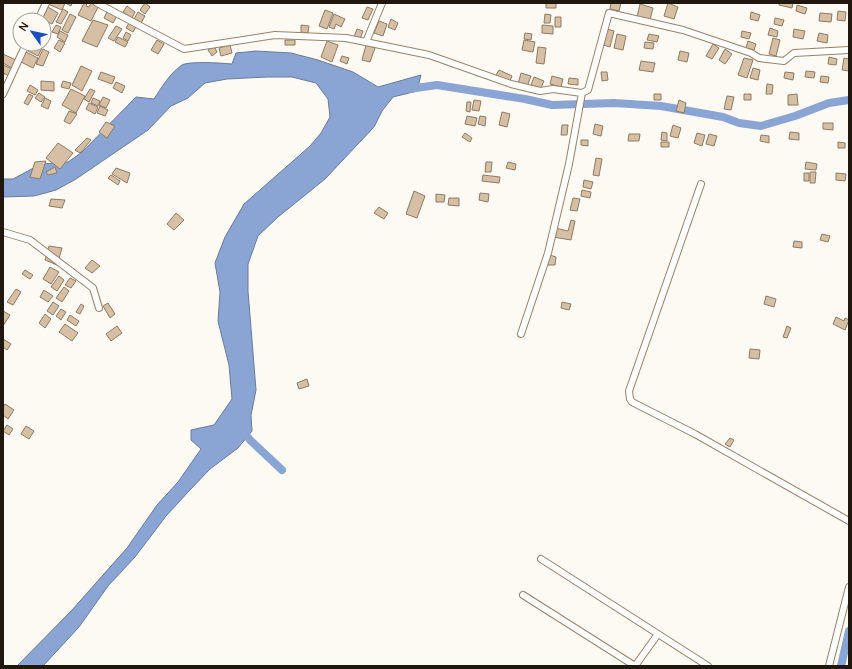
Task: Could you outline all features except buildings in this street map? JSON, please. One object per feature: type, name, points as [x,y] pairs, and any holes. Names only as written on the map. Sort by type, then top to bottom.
[{"type":"street","points":[[97,3],[104,4],[184,49],[275,35],[346,38],[429,55],[518,86],[540,91],[553,89],[582,94],[588,90],[609,13],[683,30],[751,53],[759,58],[784,62],[794,53],[849,50]]},
{"type":"street","points":[[366,42],[382,3]]},
{"type":"street","points":[[3,94],[22,52]]},
{"type":"street","points":[[521,334],[548,253],[582,94]]},
{"type":"street","points":[[701,184],[629,391],[630,399],[632,402],[695,434],[849,521]]},
{"type":"street","points":[[3,232],[30,240],[93,288],[99,308]]},
{"type":"street","points":[[541,559],[708,666]]},
{"type":"street","points":[[829,666],[849,587]]},
{"type":"street","points":[[523,595],[635,666],[658,634]]},
{"type":"water","points":[[256,51],[291,53],[318,60],[353,72],[378,87],[421,75],[417,91],[393,97],[382,111],[374,127],[325,179],[278,217],[258,236],[248,264],[248,291],[256,390],[251,415],[252,431],[238,448],[210,469],[166,516],[135,557],[108,586],[79,627],[43,666],[17,666],[72,610],[127,548],[157,505],[178,482],[201,449],[191,440],[191,430],[214,425],[232,399],[229,365],[218,321],[220,292],[215,263],[225,237],[244,204],[310,146],[321,133],[330,117],[328,99],[316,83],[292,77],[227,79],[205,83],[188,98],[171,106],[148,130],[76,179],[56,190],[34,196],[3,197],[3,179],[13,179],[41,164],[68,162],[81,153],[136,97],[154,99],[170,76],[182,65],[198,63],[232,64],[236,53]]},
{"type":"waterway","points":[[409,89],[437,85],[525,99],[552,105],[614,103],[661,106],[723,117],[739,123],[761,126],[795,116],[829,103],[849,100]]},
{"type":"waterway","points":[[242,429],[250,440],[282,470]]},
{"type":"waterway","points":[[841,666],[849,631]]}]
